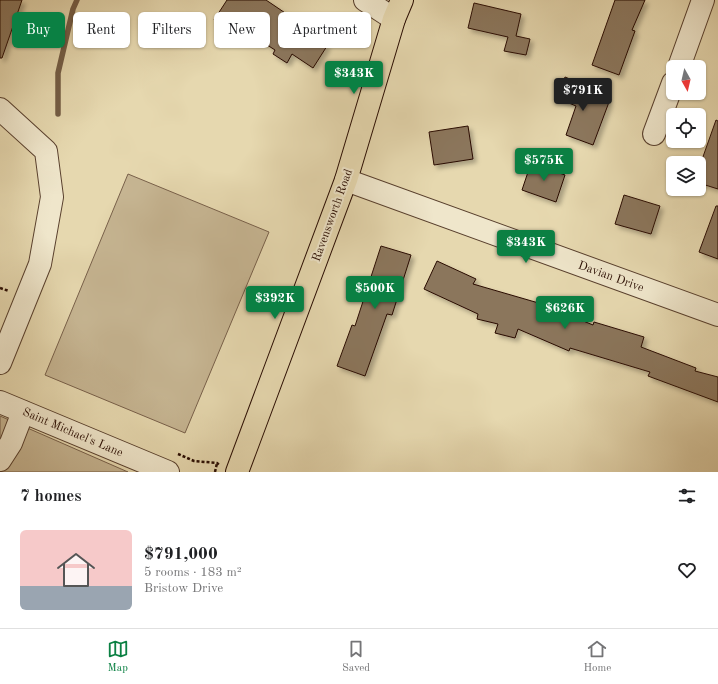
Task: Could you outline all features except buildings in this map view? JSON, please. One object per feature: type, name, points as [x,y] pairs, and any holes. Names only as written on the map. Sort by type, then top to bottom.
[{"type":"main road","name":"Ravensworth Road","points":[[237,472],[346,180],[398,10]]},
{"type":"street","points":[[365,0],[398,10]]},
{"type":"street","points":[[682,60],[704,0]]},
{"type":"street","points":[[654,134],[667,100]]},
{"type":"street","points":[[0,109],[46,151],[52,197],[40,264],[0,363]]},
{"type":"street","name":"Davian Drive","points":[[346,180],[718,314]]},
{"type":"street","name":"Saint Michael's Lane","points":[[0,402],[168,472]]},
{"type":"street","points":[[0,460],[11,443],[23,412]]},
{"type":"path","points":[[215,472],[217,463]]},
{"type":"shaded area","points":[[128,174],[269,232],[185,433],[45,375]]},
{"type":"shaded area","points":[[0,416],[128,472],[0,472]]},
{"type":"waterway","points":[[58,114],[58,73],[73,9],[77,0]]}]
